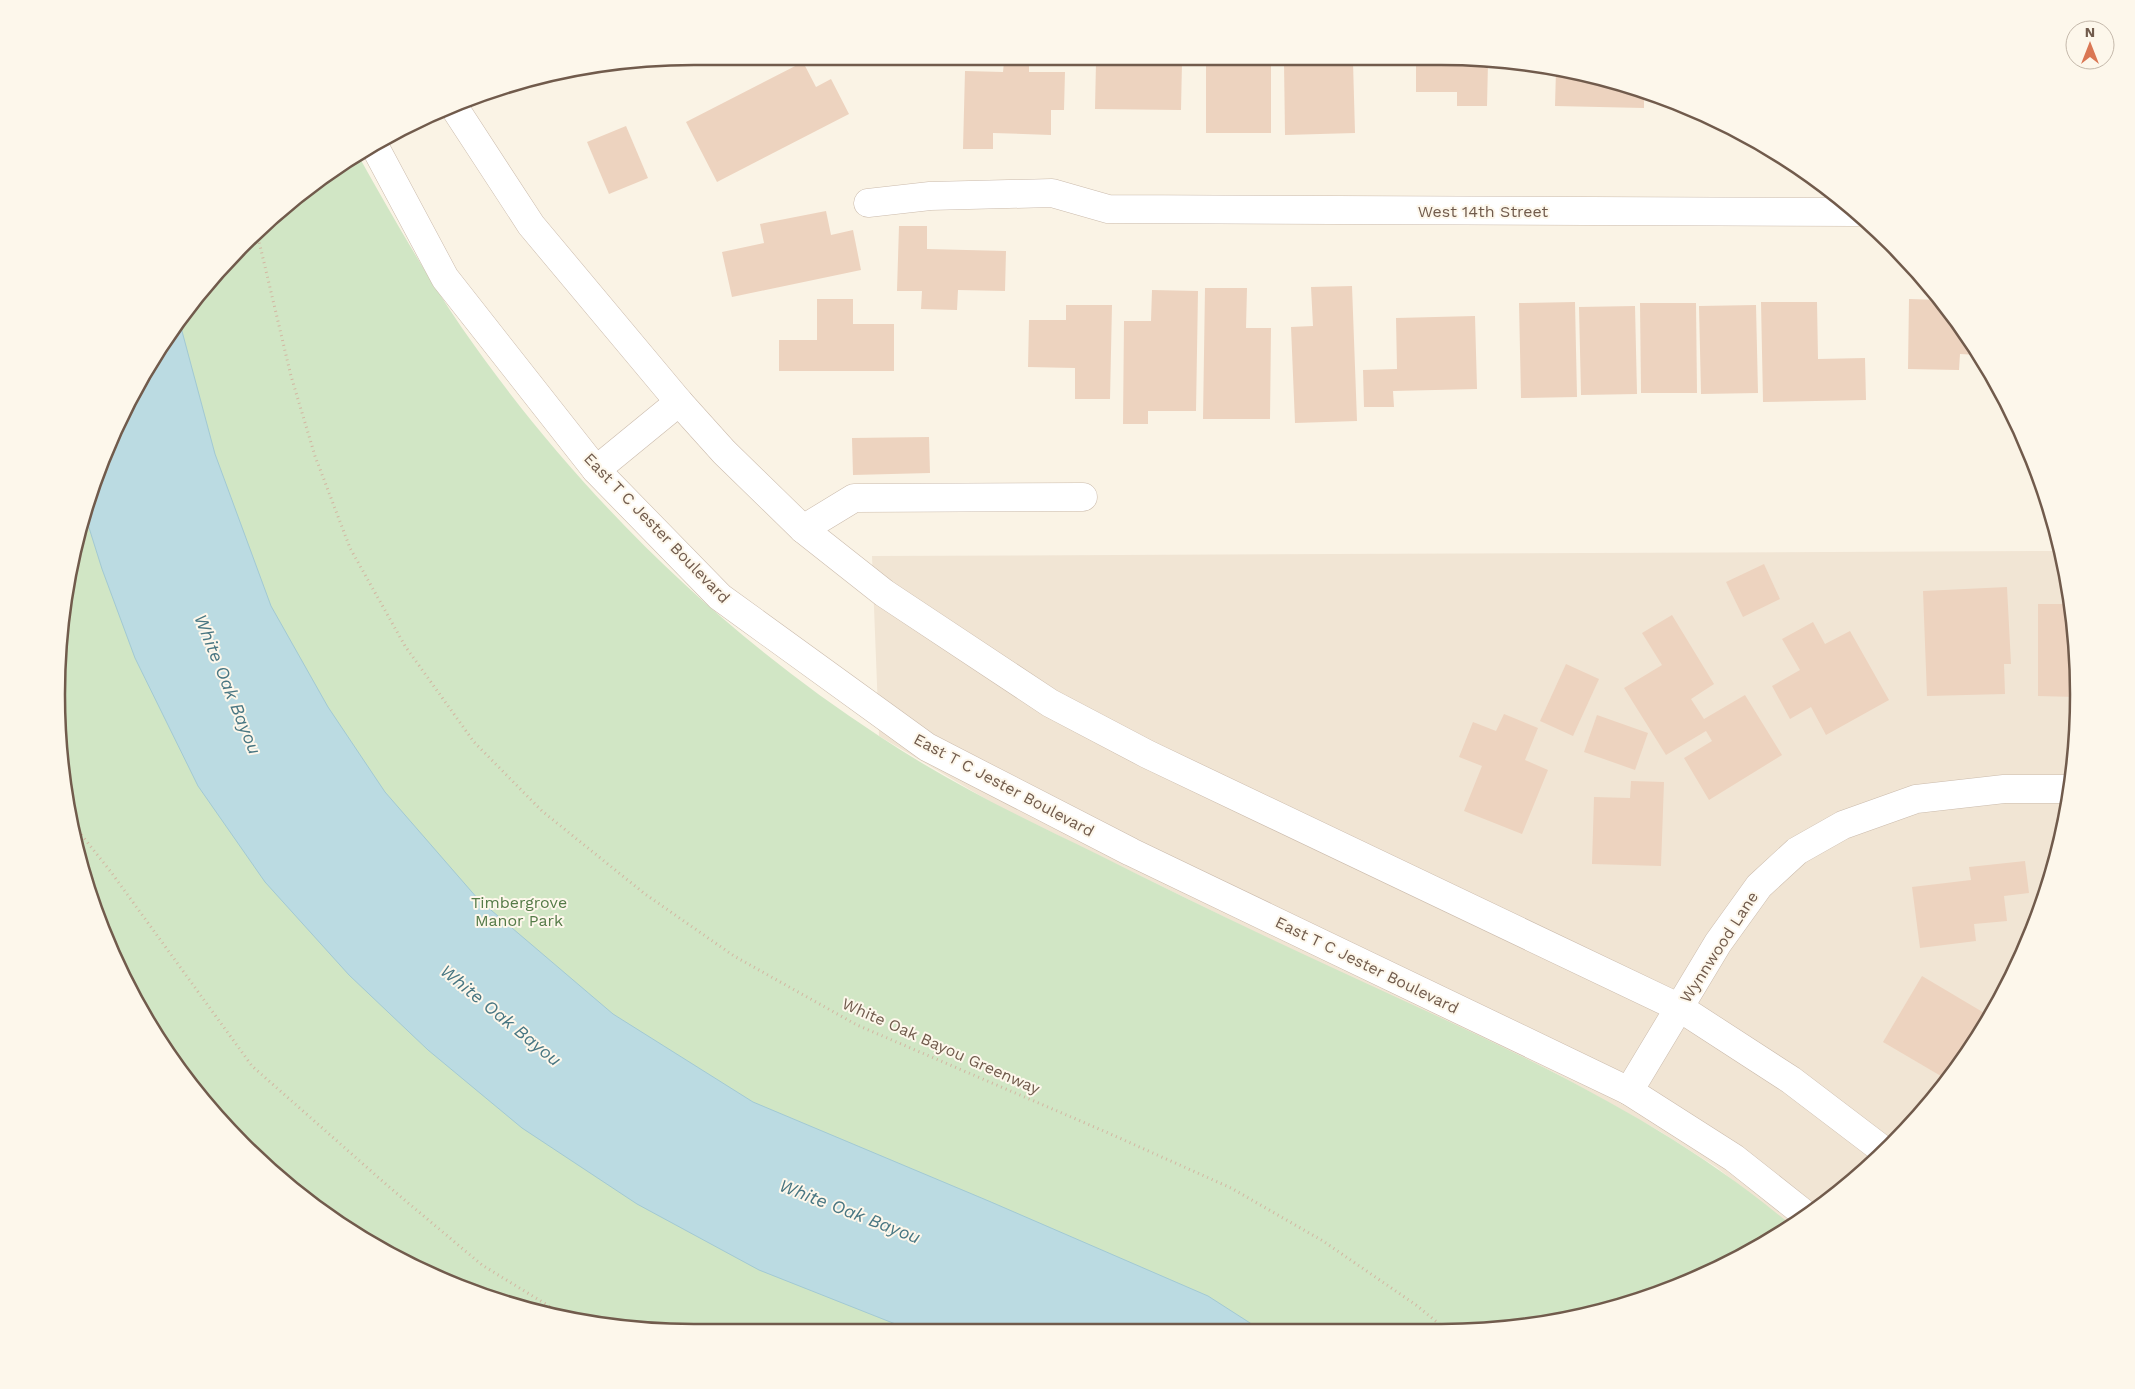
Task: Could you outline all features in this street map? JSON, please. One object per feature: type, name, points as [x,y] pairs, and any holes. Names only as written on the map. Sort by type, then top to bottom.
[{"type":"street","points":[[457,112],[531,225],[679,402],[724,452],[803,528],[884,593],[1050,703],[1147,754],[1680,1008],[1791,1080],[1879,1147]]},
{"type":"street","name":"East T C Jester Boulevard","points":[[377,151],[445,278],[596,470],[720,597],[927,747],[1131,852],[1629,1091],[1734,1158],[1800,1211]]},
{"type":"street","name":"West 14th Street","points":[[868,203],[930,196],[1052,193],[1108,209],[1845,212]]},
{"type":"street","points":[[596,470],[679,402]]},
{"type":"street","points":[[803,528],[854,498],[1083,497]]},
{"type":"street","name":"Wynnwood Lane","points":[[1629,1091],[1718,943],[1759,886],[1797,851],[1843,824],[1916,799],[2004,789],[2063,789]]},
{"type":"path","name":"White Oak Bayou Greenway","points":[[258,241],[293,384],[315,456],[350,548],[405,646],[474,742],[542,811],[645,894],[734,956],[857,1025],[1231,1188],[1323,1241],[1416,1305],[1439,1324]]},
{"type":"path","points":[[81,834],[111,872],[252,1066],[388,1186],[482,1265],[551,1307]]},
{"type":"shaded area","points":[[2053,551],[2065,612],[2070,694],[2069,736],[2065,777],[2049,857],[2037,897],[2005,973],[1986,1009],[1940,1078],[1886,1140],[1856,1168],[1824,1194],[1786,1221],[1716,1167],[1661,1132],[1555,1073],[1261,935],[996,805],[879,736],[872,556]]},
{"type":"green space","name":"Timbergrove Manor Park","points":[[361,161],[395,221],[462,328],[505,387],[551,444],[599,499],[704,602],[760,650],[819,694],[905,753],[1013,813],[1251,930],[1556,1074],[1618,1107],[1678,1143],[1736,1182],[1786,1221],[1719,1259],[1643,1291],[1563,1312],[1523,1319],[1482,1323],[653,1323],[612,1319],[532,1303],[492,1291],[416,1259],[380,1240],[311,1194],[249,1140],[221,1110],[195,1078],[149,1009],[130,973],[98,897],[86,857],[70,777],[66,736],[66,653],[70,612],[86,532],[98,492],[130,416],[149,380],[171,345],[221,279],[279,221],[311,195]]},
{"type":"water","name":"White Oak Bayou","points":[[182,330],[215,454],[271,606],[328,707],[385,792],[478,899],[613,1014],[753,1102],[1208,1296],[1252,1324],[895,1324],[759,1270],[637,1204],[522,1128],[428,1050],[349,975],[265,882],[198,786],[135,658],[102,569],[88,525],[98,492],[130,416],[149,380]]},
{"type":"building","points":[[797,65],[805,65],[816,87],[831,79],[849,114],[717,182],[686,122]]},
{"type":"building","points":[[1004,65],[1029,65],[1029,72],[1065,72],[1064,110],[1051,110],[1051,135],[993,133],[993,149],[963,149],[965,71],[1003,72]]},
{"type":"building","points":[[1096,65],[1182,65],[1181,110],[1095,109]]},
{"type":"building","points":[[1206,65],[1271,65],[1271,133],[1206,133]]},
{"type":"building","points":[[1284,65],[1353,65],[1355,133],[1285,135]]},
{"type":"building","points":[[1416,65],[1488,67],[1487,106],[1457,106],[1457,92],[1416,92]]},
{"type":"building","points":[[1556,76],[1603,86],[1644,98],[1644,108],[1555,106]]},
{"type":"building","points":[[626,126],[648,178],[609,194],[587,142]]},
{"type":"building","points":[[826,211],[831,235],[853,230],[861,270],[732,297],[722,252],[764,243],[760,224]]},
{"type":"building","points":[[899,226],[927,226],[927,249],[1006,251],[1005,291],[958,290],[957,310],[921,309],[922,291],[897,291]]},
{"type":"building","points":[[1352,286],[1357,421],[1295,423],[1291,327],[1313,326],[1311,287]]},
{"type":"building","points":[[1205,288],[1247,288],[1246,328],[1271,328],[1270,419],[1203,419]]},
{"type":"building","points":[[1152,290],[1198,291],[1196,411],[1148,411],[1148,424],[1123,424],[1124,321],[1151,321]]},
{"type":"building","points":[[817,299],[853,299],[853,324],[894,324],[894,371],[779,371],[779,340],[817,340]]},
{"type":"building","points":[[1909,299],[1931,300],[1970,355],[1960,354],[1959,370],[1908,369]]},
{"type":"building","points":[[1575,302],[1577,397],[1521,398],[1519,303]]},
{"type":"building","points":[[1761,302],[1817,302],[1818,359],[1865,358],[1866,400],[1763,402]]},
{"type":"building","points":[[1640,303],[1696,303],[1697,393],[1641,393]]},
{"type":"building","points":[[1066,305],[1112,305],[1110,399],[1075,399],[1075,368],[1028,367],[1029,320],[1066,320]]},
{"type":"building","points":[[1756,305],[1758,393],[1701,394],[1699,306]]},
{"type":"building","points":[[1635,306],[1637,394],[1581,395],[1579,307]]},
{"type":"building","points":[[1475,316],[1477,389],[1393,391],[1394,407],[1364,407],[1363,370],[1397,369],[1396,318]]},
{"type":"building","points":[[929,437],[930,473],[853,475],[852,438]]},
{"type":"building","points":[[1764,564],[1780,599],[1743,617],[1726,582]]},
{"type":"building","points":[[2007,587],[2011,664],[2004,664],[2005,694],[1927,696],[1923,591]]},
{"type":"building","points":[[2038,604],[2064,604],[2069,653],[2070,697],[2038,696]]},
{"type":"building","points":[[1672,615],[1714,684],[1691,699],[1704,719],[1745,695],[1782,755],[1709,800],[1684,758],[1712,741],[1706,731],[1666,755],[1624,688],[1662,665],[1642,633]]},
{"type":"building","points":[[1813,622],[1825,644],[1850,631],[1889,700],[1826,735],[1811,707],[1790,719],[1772,686],[1800,670],[1782,639]]},
{"type":"building","points":[[1566,664],[1599,679],[1573,736],[1540,721]]},
{"type":"building","points":[[1504,714],[1538,728],[1525,760],[1548,770],[1522,834],[1464,811],[1482,766],[1459,757],[1473,722],[1496,731]]},
{"type":"building","points":[[1597,715],[1648,733],[1635,770],[1584,752]]},
{"type":"building","points":[[1631,781],[1664,782],[1661,866],[1592,864],[1594,797],[1630,798]]},
{"type":"building","points":[[2025,861],[2029,893],[2004,896],[2007,921],[1974,924],[1976,941],[1920,948],[1912,887],[1971,880],[1969,867]]},
{"type":"building","points":[[1922,976],[1984,1013],[1941,1076],[1883,1042]]}]
